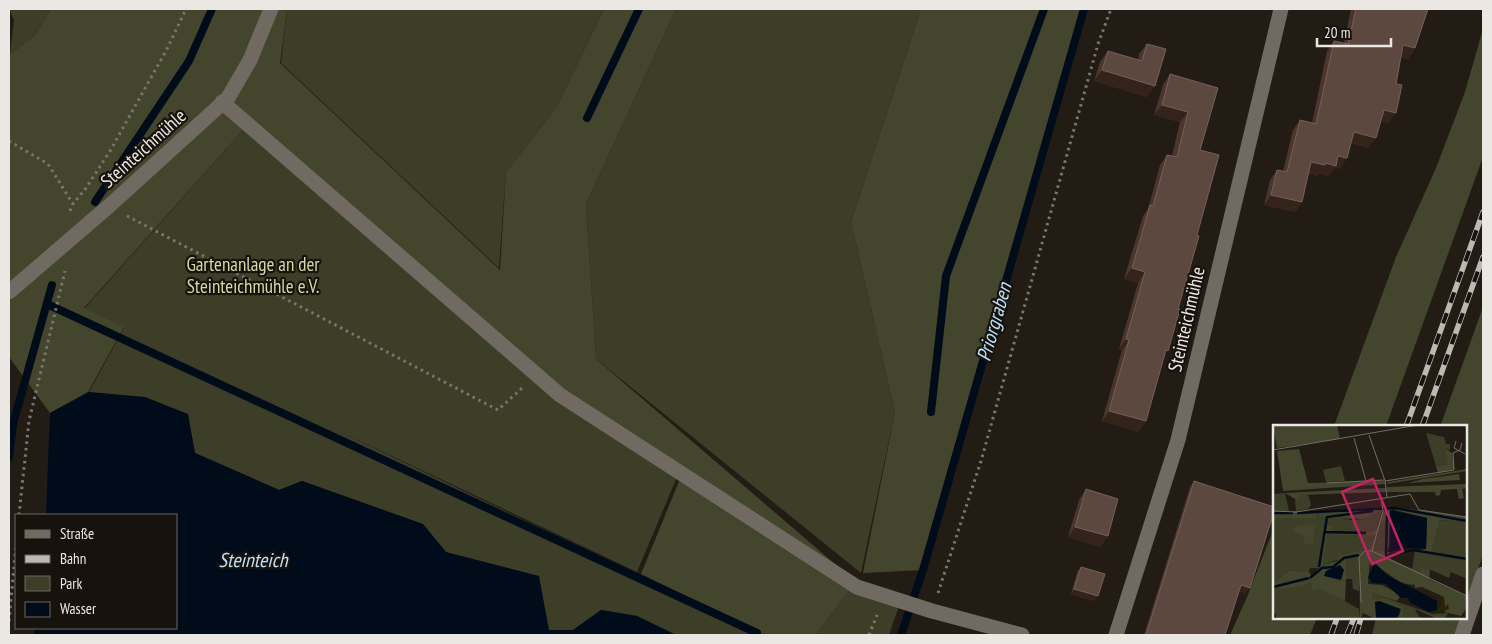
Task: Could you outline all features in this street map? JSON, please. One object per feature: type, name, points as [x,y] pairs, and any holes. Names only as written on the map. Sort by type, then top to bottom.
[{"type":"street","name":"Steinteichmühle","points":[[9,292],[109,206],[228,98],[250,60],[271,9]]},
{"type":"street","name":"Steinteichmühle","points":[[1116,635],[1178,440],[1281,9]]},
{"type":"street","points":[[222,102],[560,395],[857,587],[927,609],[1022,635]]},
{"type":"street","points":[[1462,635],[1483,574]]},
{"type":"path","points":[[67,220],[73,204],[86,188],[110,151],[167,49],[186,9]]},
{"type":"path","points":[[927,609],[981,461],[1095,54],[1111,9]]},
{"type":"path","points":[[9,141],[48,164],[73,204]]},
{"type":"path","points":[[109,206],[498,410],[537,374]]},
{"type":"path","points":[[19,514],[29,421],[66,269]]},
{"type":"path","points":[[9,621],[15,557]]},
{"type":"green space","points":[[9,9],[51,9],[35,35],[10,54],[14,20]]},
{"type":"green space","points":[[51,9],[287,9],[280,63],[500,270],[506,172],[556,108],[604,9],[676,9],[586,204],[596,359],[856,582],[816,635],[764,635],[641,574],[682,474],[559,390],[248,122],[243,130],[84,308],[124,327],[88,392],[50,413],[9,357],[9,55],[35,35]]},
{"type":"green space","points":[[287,9],[604,9],[556,108],[506,172],[499,268],[281,63]]},
{"type":"green space","points":[[676,9],[921,9],[851,222],[895,412],[861,573],[596,359],[586,204]]},
{"type":"green space","points":[[921,9],[1080,9],[923,570],[863,573],[895,412],[851,222]]},
{"type":"green space","points":[[1483,29],[1483,157],[1386,425],[1334,425],[1396,257],[1436,168],[1465,92]]},
{"type":"green space","name":"Gartenanlage an der Steinteichmühle e.V.","points":[[243,130],[556,398],[677,477],[637,572],[322,423],[763,635],[676,635],[637,616],[601,610],[573,630],[548,630],[446,552],[422,524],[302,481],[279,490],[195,453],[187,414],[89,392],[124,328],[84,309]]},
{"type":"green space","points":[[1483,307],[1483,555],[1467,600],[1467,425],[1441,425]]},
{"type":"green space","points":[[1273,531],[1273,619],[1317,619],[1310,635],[1230,635]]},
{"type":"green space","points":[[850,590],[899,606],[889,635],[816,635]]},
{"type":"green space","points":[[1376,619],[1461,619],[1454,635],[1372,635]]},
{"type":"water","name":"Steinteich","points":[[89,392],[145,397],[188,414],[195,453],[279,490],[302,481],[423,524],[446,552],[539,576],[549,630],[573,630],[601,610],[637,616],[676,635],[34,635],[35,629],[178,629],[178,514],[46,514],[50,413]]},
{"type":"building","points":[[1356,9],[1428,9],[1415,48],[1403,45],[1396,84],[1402,85],[1396,113],[1384,110],[1376,138],[1354,132],[1347,158],[1338,156],[1336,166],[1311,162],[1302,202],[1271,195],[1277,170],[1287,172],[1300,120],[1316,124],[1334,41],[1348,44]]},
{"type":"building","points":[[1147,44],[1166,49],[1155,86],[1102,70],[1108,51],[1142,61]]},
{"type":"building","points":[[1170,74],[1218,88],[1200,150],[1219,155],[1197,235],[1199,236],[1178,309],[1180,309],[1146,421],[1109,411],[1129,340],[1126,339],[1145,272],[1132,268],[1150,205],[1153,206],[1167,155],[1177,157],[1188,112],[1162,105]]},
{"type":"building","points":[[1194,481],[1273,507],[1273,515],[1250,588],[1241,585],[1225,635],[1146,635]]},
{"type":"building","points":[[1086,489],[1118,499],[1108,536],[1075,527]]},
{"type":"building","points":[[1081,567],[1105,574],[1098,596],[1074,589]]},
{"type":"waterway","points":[[95,202],[189,61],[212,9]]},
{"type":"waterway","points":[[587,118],[639,9]]},
{"type":"waterway","points":[[931,412],[946,276],[1044,9]]},
{"type":"waterway","name":"Priorgraben","points":[[901,635],[923,570],[1084,9]]},
{"type":"waterway","points":[[9,457],[13,424],[52,285]]},
{"type":"waterway","points":[[47,304],[757,633]]},
{"type":"railway","points":[[1407,425],[1483,212]]},
{"type":"railway","points":[[1423,425],[1483,257]]},
{"type":"railway","points":[[1331,635],[1337,619]]},
{"type":"railway","points":[[1347,635],[1354,619]]},
{"type":"railway","points":[[1356,635],[1361,619]]}]
